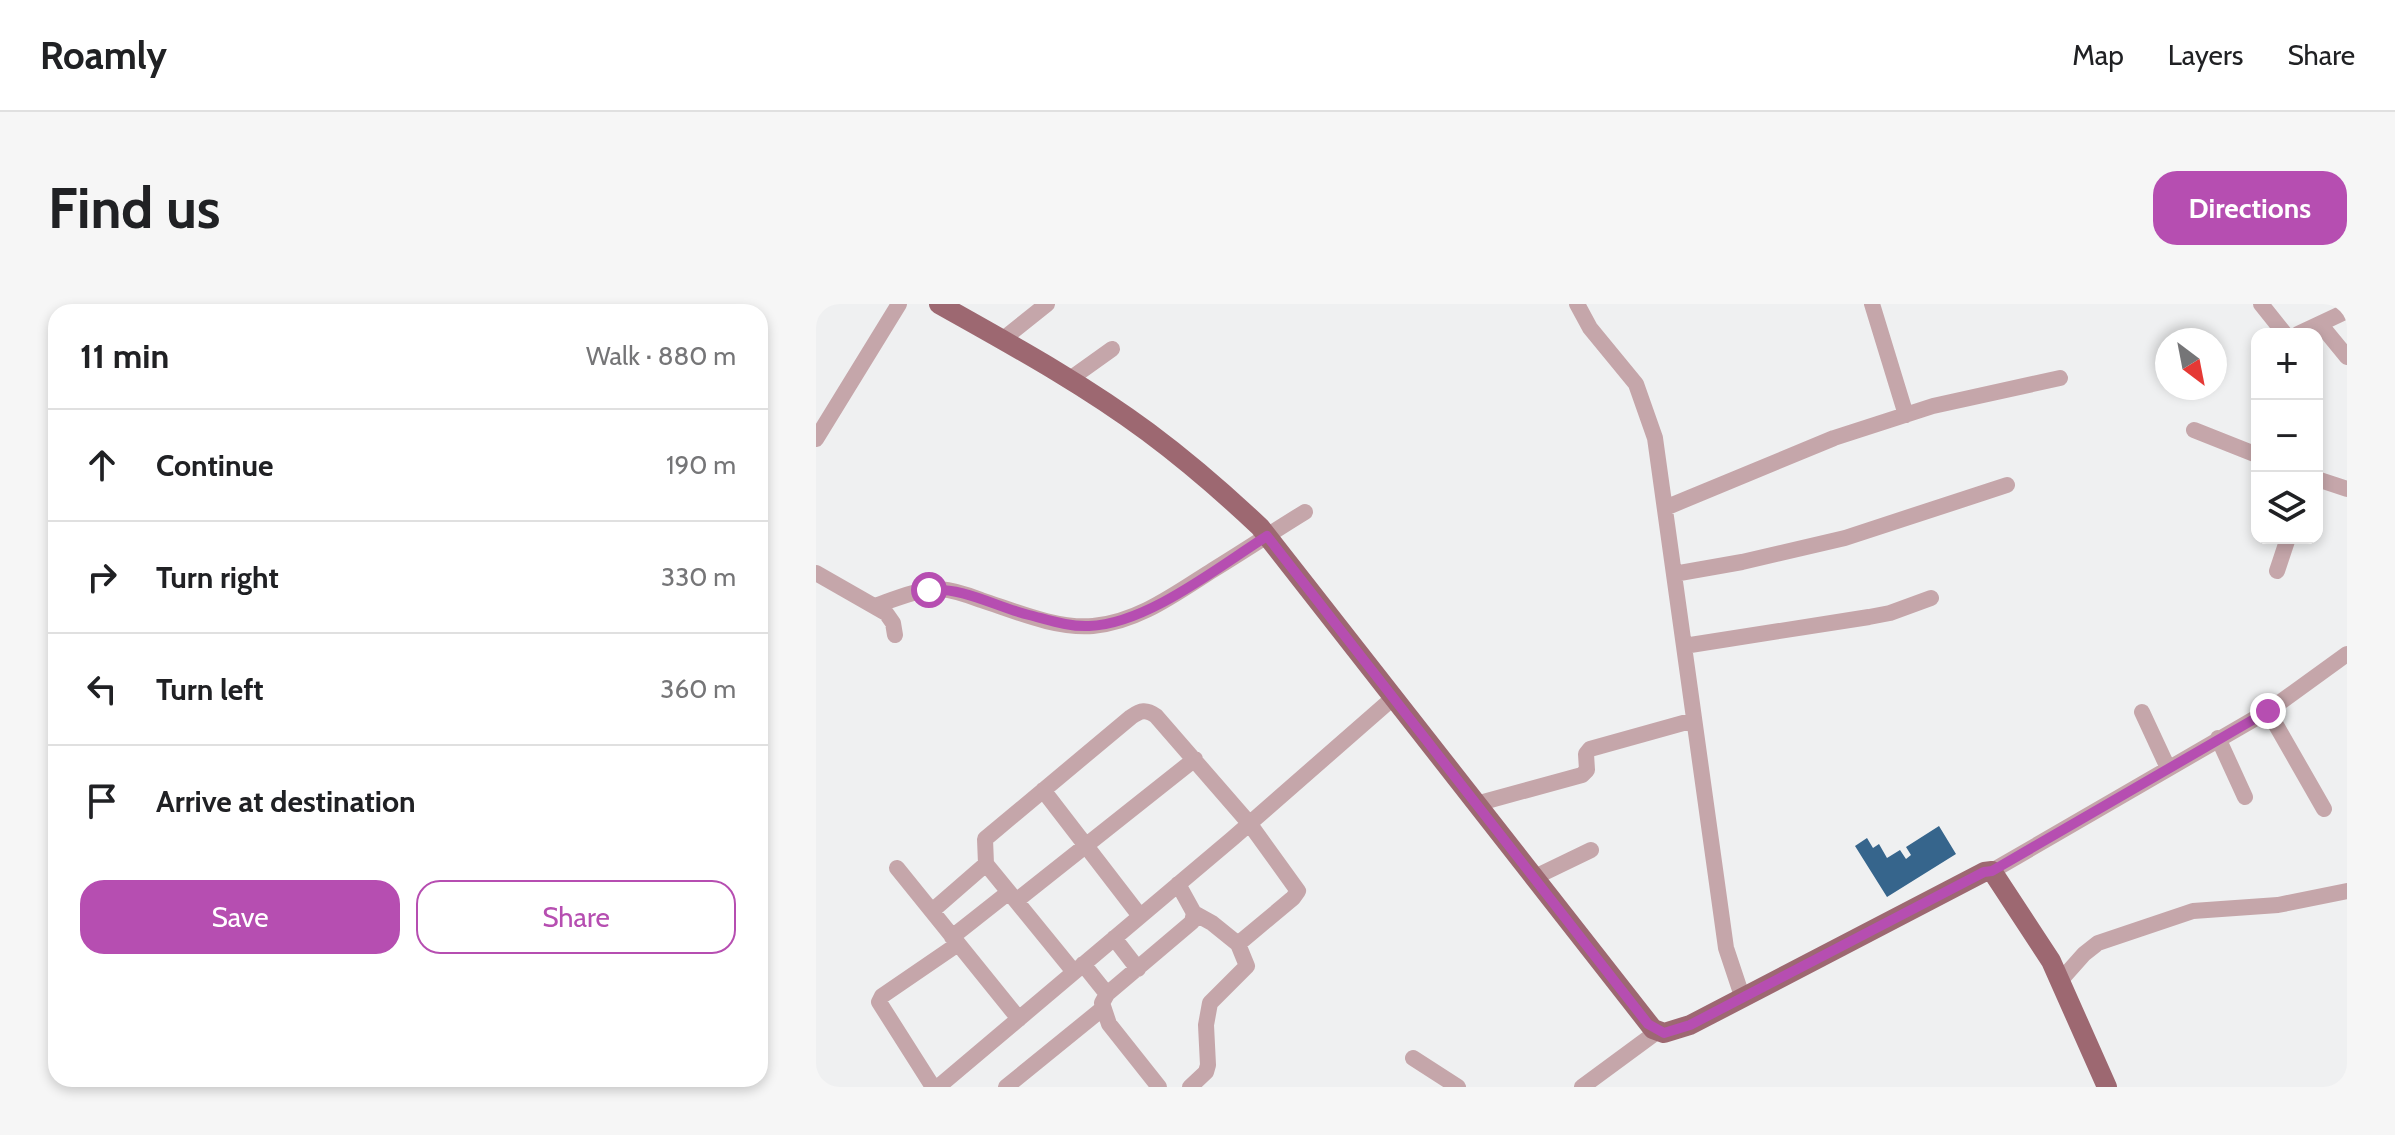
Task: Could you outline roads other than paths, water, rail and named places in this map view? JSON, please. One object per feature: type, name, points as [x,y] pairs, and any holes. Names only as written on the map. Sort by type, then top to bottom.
[{"type":"main road","points":[[939,304],[1070,379],[1146,431],[1210,481],[1267,536],[1648,1024],[1658,1031],[1664,1033],[1690,1025],[1984,872],[1992,871],[2051,961],[2107,1087]]},
{"type":"street","points":[[816,439],[899,304]]},
{"type":"street","points":[[1002,340],[1047,304]]},
{"type":"street","points":[[1577,304],[1590,328],[1626,370],[1642,396],[1655,438],[1726,948],[1742,996]]},
{"type":"street","points":[[1872,304],[1906,415]]},
{"type":"street","points":[[2261,304],[2280,328]]},
{"type":"street","points":[[2311,328],[2347,311]]},
{"type":"street","points":[[2320,324],[2347,357]]},
{"type":"street","points":[[1070,379],[1112,349]]},
{"type":"street","points":[[1665,508],[1796,452],[1906,415],[2060,378]]},
{"type":"street","points":[[2194,430],[2251,453]]},
{"type":"street","points":[[2323,481],[2347,489]]},
{"type":"street","points":[[1674,574],[1833,541],[2007,485]]},
{"type":"street","points":[[875,606],[939,589],[1067,625],[1106,624],[1137,616],[1305,512]]},
{"type":"street","points":[[2277,571],[2286,544]]},
{"type":"street","points":[[816,573],[891,617],[895,635]]},
{"type":"street","points":[[1684,646],[1890,613],[1931,598]]},
{"type":"street","points":[[1992,871],[2268,711],[2347,654]]},
{"type":"street","points":[[1195,759],[1085,845],[955,940],[879,1002],[936,1087],[1393,698]]},
{"type":"street","points":[[932,911],[986,864],[984,841],[1140,711],[1148,710],[1249,823],[1298,891],[1238,944]]},
{"type":"street","points":[[2268,711],[2324,809]]},
{"type":"street","points":[[2142,712],[2168,768]]},
{"type":"street","points":[[1476,804],[1582,775],[1587,770],[1586,754],[1590,749],[1694,720]]},
{"type":"street","points":[[2218,738],[2245,797]]},
{"type":"street","points":[[1043,790],[1140,916]]},
{"type":"street","points":[[1533,878],[1591,850]]},
{"type":"street","points":[[986,864],[1104,1001],[1121,1042],[1159,1087]]},
{"type":"street","points":[[897,868],[1019,1019]]},
{"type":"street","points":[[1178,884],[1194,913],[1238,944],[1247,966],[1210,1003],[1206,1025],[1208,1065],[1206,1072],[1190,1087]]},
{"type":"street","points":[[2060,981],[2098,943],[2193,911],[2278,905],[2347,891]]},
{"type":"street","points":[[1006,1087],[1186,928],[1194,913]]},
{"type":"street","points":[[1114,938],[1138,969]]},
{"type":"street","points":[[1588,1085],[1658,1031]]},
{"type":"street","points":[[1413,1058],[1458,1087]]}]
